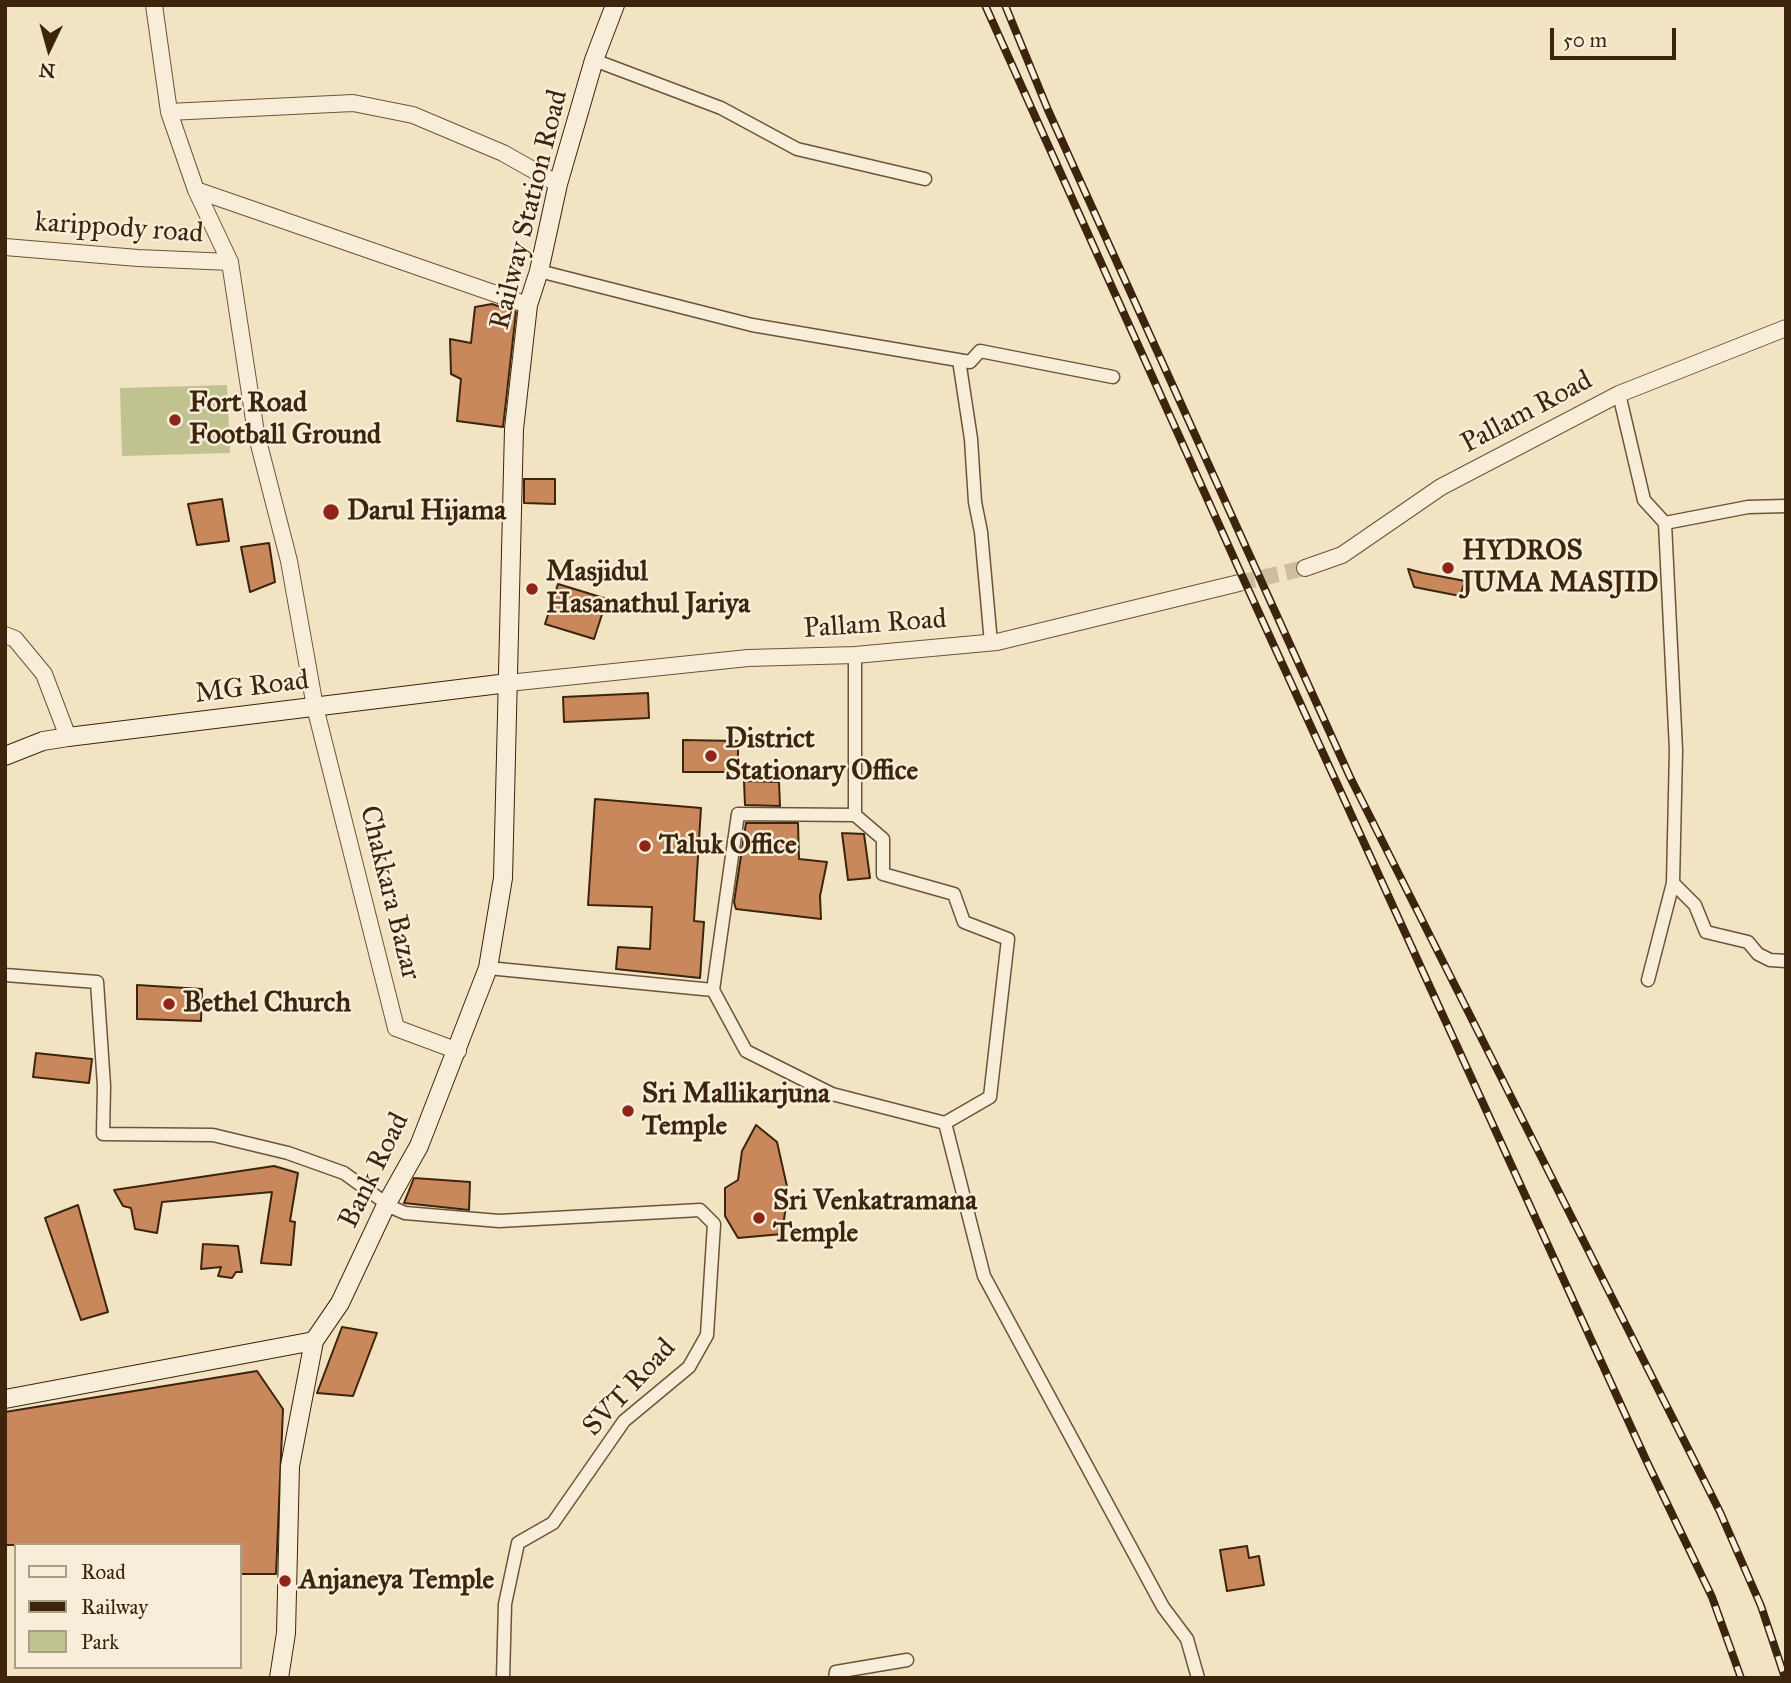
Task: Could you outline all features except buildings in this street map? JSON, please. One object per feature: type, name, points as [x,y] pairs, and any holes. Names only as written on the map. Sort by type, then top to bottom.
[{"type":"main road","name":"Railway Station Road","points":[[508,683],[514,429],[528,305],[539,271],[558,184],[594,60],[615,5]]},
{"type":"main road","name":"MG Road","points":[[5,756],[43,741],[68,737],[508,683]]},
{"type":"main road","name":"Bank Road","points":[[279,1678],[286,1633],[290,1466],[314,1341],[340,1303],[387,1203],[419,1146],[488,968],[503,878],[508,683]]},
{"type":"main road","points":[[5,1399],[314,1341]]},
{"type":"street","points":[[154,5],[169,112],[196,190],[230,262],[256,433],[289,561],[315,707]]},
{"type":"street","points":[[594,60],[721,108],[797,149],[925,179]]},
{"type":"street","points":[[169,112],[354,103],[413,115],[503,153],[558,184]]},
{"type":"street","points":[[196,190],[528,305]]},
{"type":"street","name":"karippody road","points":[[5,247],[138,258],[230,262]]},
{"type":"street","points":[[539,271],[752,325],[970,362],[980,351],[1113,377]]},
{"type":"street","name":"Pallam Road","points":[[1305,568],[1342,555],[1441,487],[1619,394],[1786,328]]},
{"type":"street","points":[[959,360],[971,439],[975,502],[981,531],[991,643]]},
{"type":"street","points":[[1619,394],[1644,500],[1665,523],[1676,750],[1673,883],[1648,980]]},
{"type":"street","points":[[1665,523],[1748,507],[1786,506]]},
{"type":"street","name":"Pallam Road","points":[[508,683],[748,658],[855,655],[991,643],[1239,583]]},
{"type":"street","points":[[5,635],[15,639],[44,674],[68,737]]},
{"type":"street","points":[[855,655],[855,815]]},
{"type":"street","name":"Chakkara Bazar","points":[[315,707],[396,1028],[458,1051]]},
{"type":"street","points":[[738,814],[855,815],[883,839],[883,874],[954,894],[964,922],[1008,939],[990,1097],[945,1123],[832,1094],[746,1051],[713,990],[738,814]]},
{"type":"street","points":[[1673,883],[1695,905],[1706,932],[1748,942],[1764,957],[1786,961]]},
{"type":"street","points":[[488,968],[713,990]]},
{"type":"street","name":"SVT Road","points":[[5,975],[97,982],[104,1086],[103,1134],[213,1135],[288,1153],[344,1173],[405,1213],[499,1221],[700,1210],[714,1224],[707,1335],[690,1367],[624,1421],[553,1523],[518,1543],[505,1604],[503,1678]]},
{"type":"street","points":[[945,1123],[984,1276],[1163,1607],[1187,1639],[1198,1678]]},
{"type":"street","points":[[835,1678],[836,1672],[907,1660]]},
{"type":"green space","name":"Fort Road Football Ground","points":[[227,385],[230,453],[122,456],[120,388]]},
{"type":"tunnel","points":[[1239,583],[1305,568]]},
{"type":"railway","points":[[985,5],[1238,567],[1647,1462],[1712,1597],[1741,1678]]},
{"type":"railway","points":[[1005,5],[1048,110],[1350,777],[1720,1512],[1761,1606],[1785,1678]]},
{"type":"place","name":"Fort Road Football Ground","points":[[175,420]]},
{"type":"place","name":"Darul Hijama","points":[[331,512]]},
{"type":"place","name":"HYDROS JUMA MASJID","points":[[1448,568]]},
{"type":"place","name":"Masjidul Hasanathul Jariya","points":[[532,589]]},
{"type":"place","name":"District Stationary Office","points":[[711,756]]},
{"type":"place","name":"Taluk Office","points":[[645,846]]},
{"type":"place","name":"Bethel Church","points":[[169,1004]]},
{"type":"place","name":"Sri Mallikarjuna Temple","points":[[628,1111]]},
{"type":"place","name":"Sri Venkatramana Temple","points":[[759,1218]]},
{"type":"place","name":"Anjaneya Temple","points":[[285,1581]]}]
